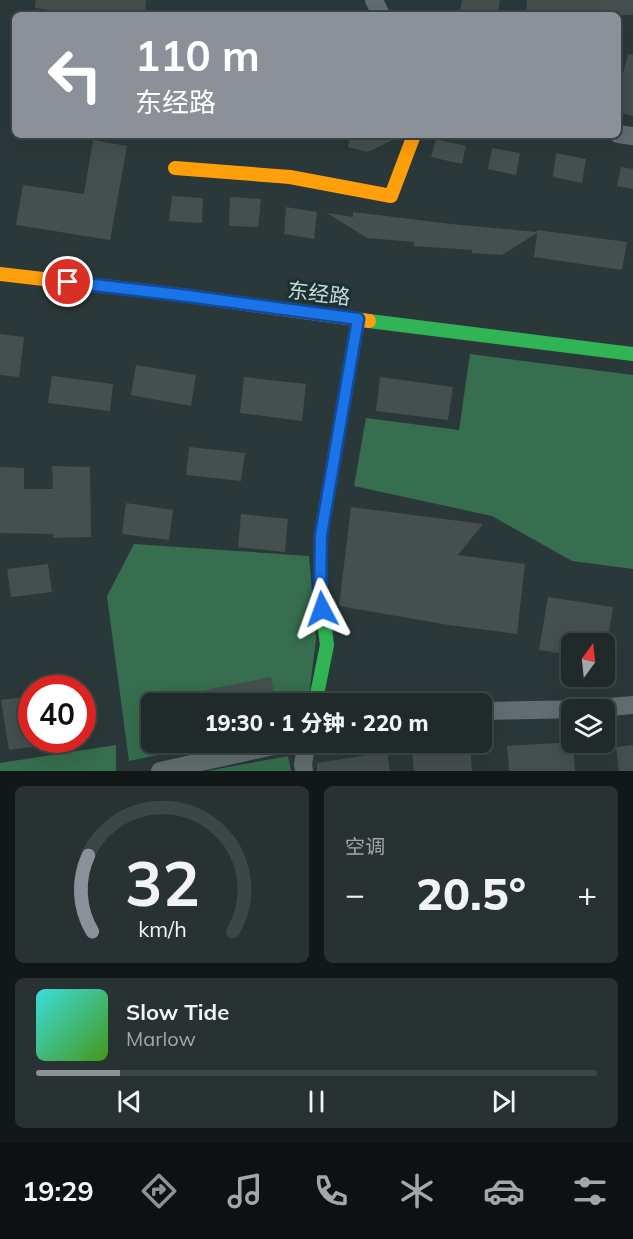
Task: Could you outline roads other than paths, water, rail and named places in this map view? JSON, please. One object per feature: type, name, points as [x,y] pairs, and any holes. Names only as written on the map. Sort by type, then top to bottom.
[{"type":"street","points":[[175,168],[290,177],[391,196],[413,138]]},
{"type":"street","name":"东经路","points":[[0,274],[633,354]]},
{"type":"street","points":[[317,693],[327,645],[320,591],[321,535],[358,319]]},
{"type":"street","points":[[492,711],[585,709],[633,705]]},
{"type":"street","points":[[160,771],[241,753]]},
{"type":"street","points":[[304,771],[305,753]]}]
